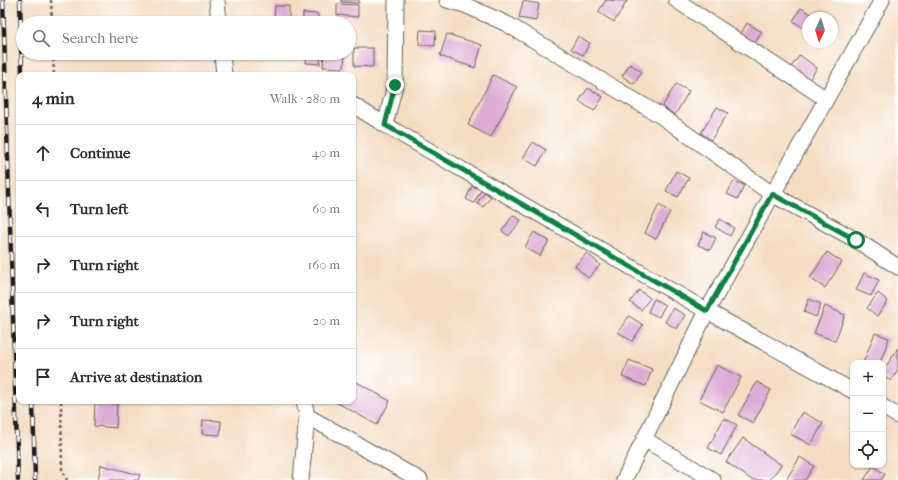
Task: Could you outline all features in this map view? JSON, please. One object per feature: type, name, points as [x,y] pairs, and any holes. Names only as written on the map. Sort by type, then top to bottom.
[{"type":"street","points":[[217,0],[218,16]]},
{"type":"street","points":[[385,125],[395,85],[396,0]]},
{"type":"street","points":[[447,0],[465,5],[507,24],[661,116],[772,194],[856,240],[898,267]]},
{"type":"street","points":[[676,0],[826,100]]},
{"type":"street","points":[[624,480],[707,311],[882,0]]},
{"type":"street","points":[[223,60],[224,72]]},
{"type":"street","points":[[356,108],[707,311],[850,389]]},
{"type":"street","points":[[301,480],[305,408],[420,480]]},
{"type":"street","points":[[886,409],[898,416]]},
{"type":"street","points":[[644,439],[713,480]]},
{"type":"path","points":[[51,0],[52,16]]},
{"type":"path","points":[[53,60],[54,72]]},
{"type":"path","points":[[61,404],[62,469],[67,480]]},
{"type":"building","points":[[341,0],[359,0],[359,3],[341,2]]},
{"type":"building","points":[[606,0],[627,1],[614,22],[598,12]]},
{"type":"building","points":[[523,1],[539,4],[536,21],[519,18]]},
{"type":"building","points":[[337,4],[358,5],[358,17],[337,15]]},
{"type":"building","points":[[275,6],[289,6],[289,16],[274,16]]},
{"type":"building","points":[[801,8],[807,12],[802,12],[802,27],[793,21]]},
{"type":"building","points":[[303,13],[318,14],[318,16],[303,16]]},
{"type":"building","points":[[747,23],[762,32],[755,43],[741,34]]},
{"type":"building","points":[[420,30],[436,31],[435,46],[419,45]]},
{"type":"building","points":[[447,34],[482,45],[475,68],[440,56]]},
{"type":"building","points":[[578,36],[590,43],[583,55],[571,49]]},
{"type":"building","points":[[356,48],[373,48],[373,67],[354,66],[354,60],[356,60]]},
{"type":"building","points":[[800,55],[817,68],[809,80],[791,67]]},
{"type":"building","points":[[306,60],[320,60],[320,64],[306,63]]},
{"type":"building","points":[[324,60],[345,60],[344,68],[323,67]]},
{"type":"building","points":[[630,64],[642,72],[634,84],[622,76]]},
{"type":"building","points":[[493,75],[517,87],[491,137],[468,125]]},
{"type":"building","points":[[676,84],[689,91],[675,115],[662,107]]},
{"type":"building","points":[[588,88],[603,97],[594,111],[579,101]]},
{"type":"building","points":[[717,107],[728,113],[711,140],[701,133]]},
{"type":"building","points":[[533,142],[546,150],[537,166],[523,158]]},
{"type":"building","points":[[676,171],[689,178],[678,197],[666,191]]},
{"type":"building","points":[[734,181],[744,185],[738,199],[727,194]]},
{"type":"building","points":[[472,186],[481,190],[474,203],[466,199]]},
{"type":"building","points":[[485,192],[491,197],[483,207],[477,203]]},
{"type":"building","points":[[659,205],[670,212],[656,239],[645,233]]},
{"type":"building","points":[[513,215],[521,220],[509,236],[502,231]]},
{"type":"building","points":[[720,219],[734,228],[730,236],[715,227]]},
{"type":"building","points":[[534,232],[549,241],[540,256],[525,247]]},
{"type":"building","points":[[704,232],[716,238],[710,250],[698,245]]},
{"type":"building","points":[[827,252],[842,262],[825,288],[810,278]]},
{"type":"building","points":[[587,253],[600,265],[588,278],[575,266]]},
{"type":"building","points":[[864,273],[879,280],[871,296],[856,290]]},
{"type":"building","points":[[639,290],[650,298],[641,310],[630,302]]},
{"type":"building","points":[[878,293],[888,301],[877,316],[867,308]]},
{"type":"building","points":[[654,299],[665,305],[659,317],[648,312]]},
{"type":"building","points":[[809,299],[821,304],[816,317],[804,312]]},
{"type":"building","points":[[825,306],[845,315],[835,341],[814,333]]},
{"type":"building","points":[[673,308],[685,315],[677,329],[665,322]]},
{"type":"building","points":[[629,316],[643,325],[632,341],[618,332]]},
{"type":"building","points":[[875,333],[889,338],[881,360],[864,360]]},
{"type":"building","points":[[898,348],[898,369],[891,381],[886,378],[886,366]]},
{"type":"building","points":[[629,360],[652,369],[646,386],[622,377]]},
{"type":"building","points":[[717,365],[741,377],[723,412],[699,400]]},
{"type":"building","points":[[356,382],[390,401],[377,425],[339,404],[356,404]]},
{"type":"building","points":[[757,382],[771,390],[753,423],[738,415]]},
{"type":"building","points":[[95,404],[117,404],[116,428],[94,426]]},
{"type":"building","points":[[802,412],[823,423],[811,445],[790,434]]},
{"type":"building","points":[[724,418],[737,425],[721,455],[708,448]]},
{"type":"building","points":[[203,420],[221,421],[220,435],[202,434]]},
{"type":"building","points":[[743,438],[781,465],[770,480],[752,480],[726,462]]},
{"type":"building","points":[[800,457],[814,466],[805,480],[786,480]]},
{"type":"building","points":[[101,465],[140,475],[138,480],[98,480]]},
{"type":"building","points":[[872,468],[876,468],[885,474],[881,480],[864,480]]},
{"type":"railway","points":[[3,0],[18,480]]},
{"type":"railway","points":[[20,0],[20,16]]},
{"type":"railway","points":[[22,60],[22,72]]},
{"type":"railway","points":[[33,404],[35,480]]},
{"type":"route","points":[[395,85],[385,125],[707,311],[772,194],[856,240]]}]
